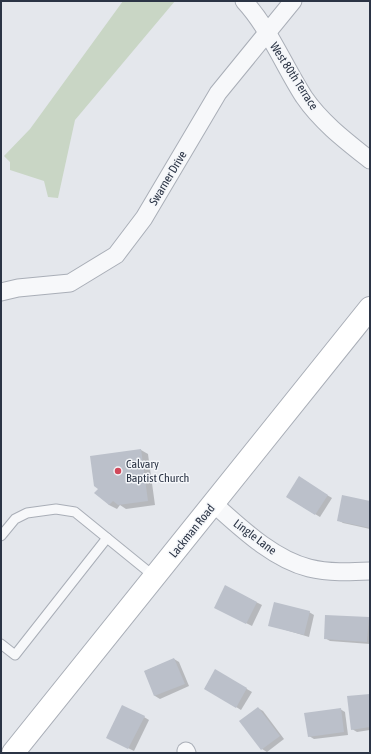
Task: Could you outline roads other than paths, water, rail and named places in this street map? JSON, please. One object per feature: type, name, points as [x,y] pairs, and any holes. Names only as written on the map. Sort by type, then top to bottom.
[{"type":"main road","name":"Lackman Road","points":[[13,753],[370,308]]},
{"type":"street","name":"West 80th Terrace","points":[[244,1],[305,98],[326,122],[370,160]]},
{"type":"street","name":"Swarner Drive","points":[[1,292],[18,288],[70,283],[116,255],[144,218],[218,93],[293,1]]},
{"type":"street","name":"Lingle Lane","points":[[214,504],[271,552],[309,568],[342,572],[370,571]]},
{"type":"lane","points":[[1,536],[15,519],[27,513],[56,509],[76,512],[155,577]]},
{"type":"lane","points":[[1,644],[15,655],[107,538]]},
{"type":"place","name":"Calvary Baptist Church","points":[[118,471]]}]
